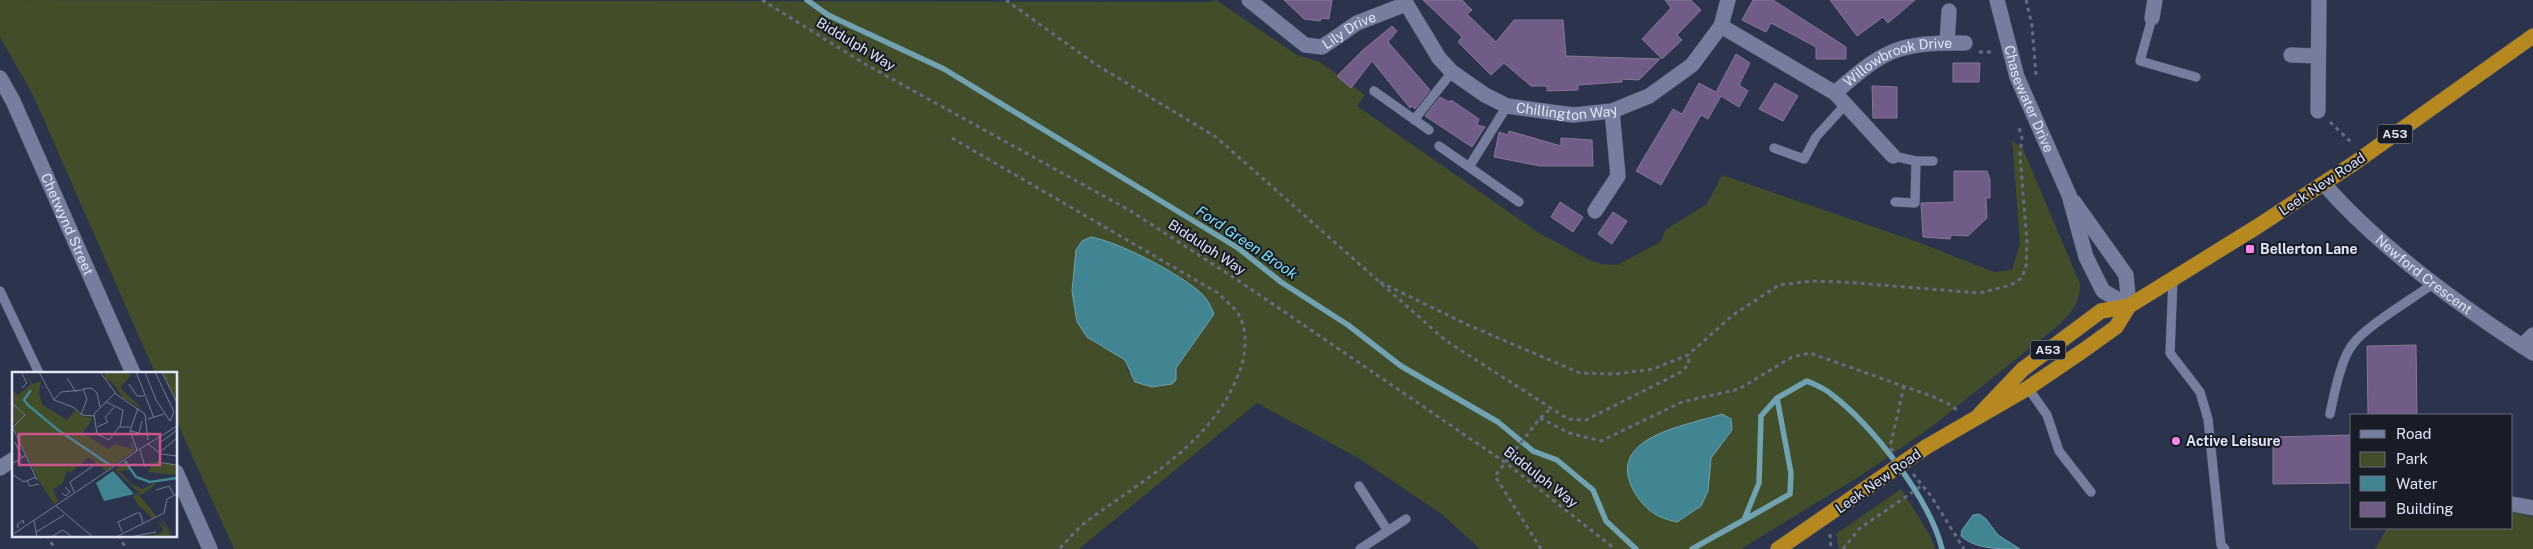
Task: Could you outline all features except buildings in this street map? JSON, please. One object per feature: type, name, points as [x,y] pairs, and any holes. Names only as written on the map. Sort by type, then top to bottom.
[{"type":"highway","name":"Leek New Road","points":[[1974,418],[2023,369],[2101,311],[2129,306],[2174,280],[2324,184],[2533,36]]},
{"type":"highway","name":"Leek New Road","points":[[1778,549],[1926,447],[2028,388],[2116,327],[2129,306]]},
{"type":"street","name":"Lily Drive","points":[[1248,0],[1305,45],[1322,47],[1357,23],[1405,2]]},
{"type":"street","name":"Chillington Way","points":[[1405,2],[1439,58],[1452,72],[1485,95],[1507,106],[1573,115],[1612,111],[1649,96],[1692,65],[1721,26],[1728,0]]},
{"type":"street","name":"Chasewater Drive","points":[[1997,0],[2023,93],[2069,195],[2086,257],[2103,291],[2129,306]]},
{"type":"street","points":[[2152,18],[2155,0]]},
{"type":"street","points":[[2318,112],[2319,0]]},
{"type":"street","points":[[1947,43],[1949,11]]},
{"type":"street","name":"Willowbrook Drive","points":[[1721,26],[1840,99],[1893,156]]},
{"type":"street","name":"Willowbrook Drive","points":[[1840,99],[1870,63],[1888,52],[1912,45],[1965,43]]},
{"type":"street","points":[[2291,55],[2318,56]]},
{"type":"street","name":"Chetwynd Street","points":[[0,78],[6,104],[133,372]]},
{"type":"street","points":[[1594,211],[1618,176],[1612,111]]},
{"type":"street","name":"Newford Crescent","points":[[2324,184],[2344,207],[2434,283],[2528,350]]},
{"type":"street","name":"Chasewater Drive","points":[[2069,195],[2126,276],[2129,306]]},
{"type":"street","points":[[2528,350],[2533,335]]},
{"type":"street","points":[[0,468],[12,460]]},
{"type":"street","points":[[178,477],[210,549]]},
{"type":"street","points":[[2513,504],[2533,508]]},
{"type":"lane","points":[[2152,18],[2140,61],[2196,77]]},
{"type":"lane","points":[[1414,120],[1452,72]]},
{"type":"lane","points":[[1374,91],[1429,130]]},
{"type":"lane","points":[[1774,148],[1804,159],[1816,136],[1840,99]]},
{"type":"lane","points":[[1469,167],[1507,106]]},
{"type":"lane","points":[[1439,146],[1519,202]]},
{"type":"lane","points":[[1893,156],[1916,161],[1933,161]]},
{"type":"lane","points":[[1895,202],[1916,203],[1916,161]]},
{"type":"lane","points":[[2174,280],[2170,353],[2200,392],[2208,419],[2221,545],[2225,549]]},
{"type":"lane","points":[[2330,414],[2339,378],[2352,344],[2368,330],[2434,283]]},
{"type":"lane","points":[[0,291],[39,372]]},
{"type":"lane","points":[[2028,388],[2047,416],[2059,451],[2091,492]]},
{"type":"lane","points":[[1359,486],[1388,531]]},
{"type":"lane","points":[[1360,549],[1406,519]]},
{"type":"path","name":"Biddulph Way","points":[[762,0],[865,64],[1128,210],[1242,283],[1506,463],[1615,549]]},
{"type":"path","points":[[1006,0],[1095,64],[1216,137],[1445,340],[1568,419],[1586,420],[1682,372],[1689,364],[1688,354]]},
{"type":"path","points":[[2026,0],[2032,25],[2036,78]]},
{"type":"path","points":[[1965,43],[1975,52],[2010,51]]},
{"type":"path","points":[[2318,112],[2355,146],[2350,150]]},
{"type":"path","points":[[1380,282],[1468,325],[1580,373],[1616,374],[1653,369],[1688,354],[1734,315],[1778,285],[1812,281],[1844,282],[1980,293],[2011,285],[2022,278],[2026,266],[2027,242],[2020,155],[2022,138],[2017,121]]},
{"type":"path","points":[[952,138],[1218,293],[1239,314],[1243,328],[1246,353],[1232,392],[1203,433],[1170,463],[1084,524],[1059,549]]},
{"type":"path","points":[[1540,418],[1569,433],[1601,442],[1682,402],[1739,390],[1792,356],[1810,353],[1904,386],[1951,405],[1974,418]]},
{"type":"path","points":[[1897,455],[1890,447],[1904,386]]},
{"type":"path","points":[[1541,549],[1495,476],[1534,425],[1550,409]]},
{"type":"path","points":[[1910,470],[1923,485],[1964,549]]},
{"type":"path","points":[[1843,549],[1860,528],[1923,485]]},
{"type":"path","points":[[48,536],[55,549]]},
{"type":"path","points":[[120,536],[126,549]]},
{"type":"green space","points":[[0,0],[1209,2],[1216,0],[1297,55],[1320,62],[1365,95],[1357,106],[1539,233],[1589,260],[1602,264],[1617,265],[1661,242],[1665,230],[1707,204],[1722,175],[1915,241],[1994,272],[2012,270],[2020,244],[2012,140],[2023,149],[2080,284],[2080,291],[2075,306],[2060,324],[1930,428],[1860,476],[1741,549],[1480,549],[1443,515],[1360,459],[1257,403],[1079,549],[234,549],[178,424],[178,372],[155,372],[33,95],[0,37]],"holes":[[[1213,314],[1176,368],[1176,380],[1128,372],[1125,360],[1087,337]]]},
{"type":"green space","points":[[1901,489],[1931,537],[1935,549],[1839,549],[1836,534]]},
{"type":"green space","points":[[2513,512],[2533,517],[2533,549],[2375,549],[2386,529],[2513,529]]},
{"type":"water","points":[[1091,237],[1117,245],[1165,268],[1202,294],[1209,304],[1214,314],[1176,368],[1176,380],[1172,384],[1152,387],[1135,382],[1125,360],[1087,337],[1077,322],[1072,291],[1076,250],[1082,241]]},
{"type":"water","points":[[1722,414],[1731,419],[1732,430],[1711,458],[1708,491],[1701,506],[1677,522],[1663,518],[1647,509],[1635,493],[1628,474],[1630,459],[1639,447],[1653,437],[1670,430]]},
{"type":"water","points":[[1979,514],[1986,519],[1998,535],[2020,549],[1980,546],[1961,536],[1962,530],[1973,515]]},
{"type":"waterway","name":"Ford Green Brook","points":[[807,0],[828,15],[944,69],[1238,248],[1281,282],[1348,325],[1401,366],[1498,422],[1533,451],[1557,460],[1593,490],[1606,521],[1636,549]]},
{"type":"waterway","name":"Ford Green Brook","points":[[1692,549],[1744,520],[1759,483],[1761,416],[1777,398],[1807,381],[1828,392],[1864,424],[1881,443],[1912,486],[1925,508],[1942,549]]},
{"type":"waterway","name":"Ford Green Brook","points":[[1744,520],[1790,494],[1791,473],[1777,398]]},
{"type":"place","name":"Bellerton Lane","points":[[2250,249]]},
{"type":"place","name":"Active Leisure","points":[[2176,441]]}]
